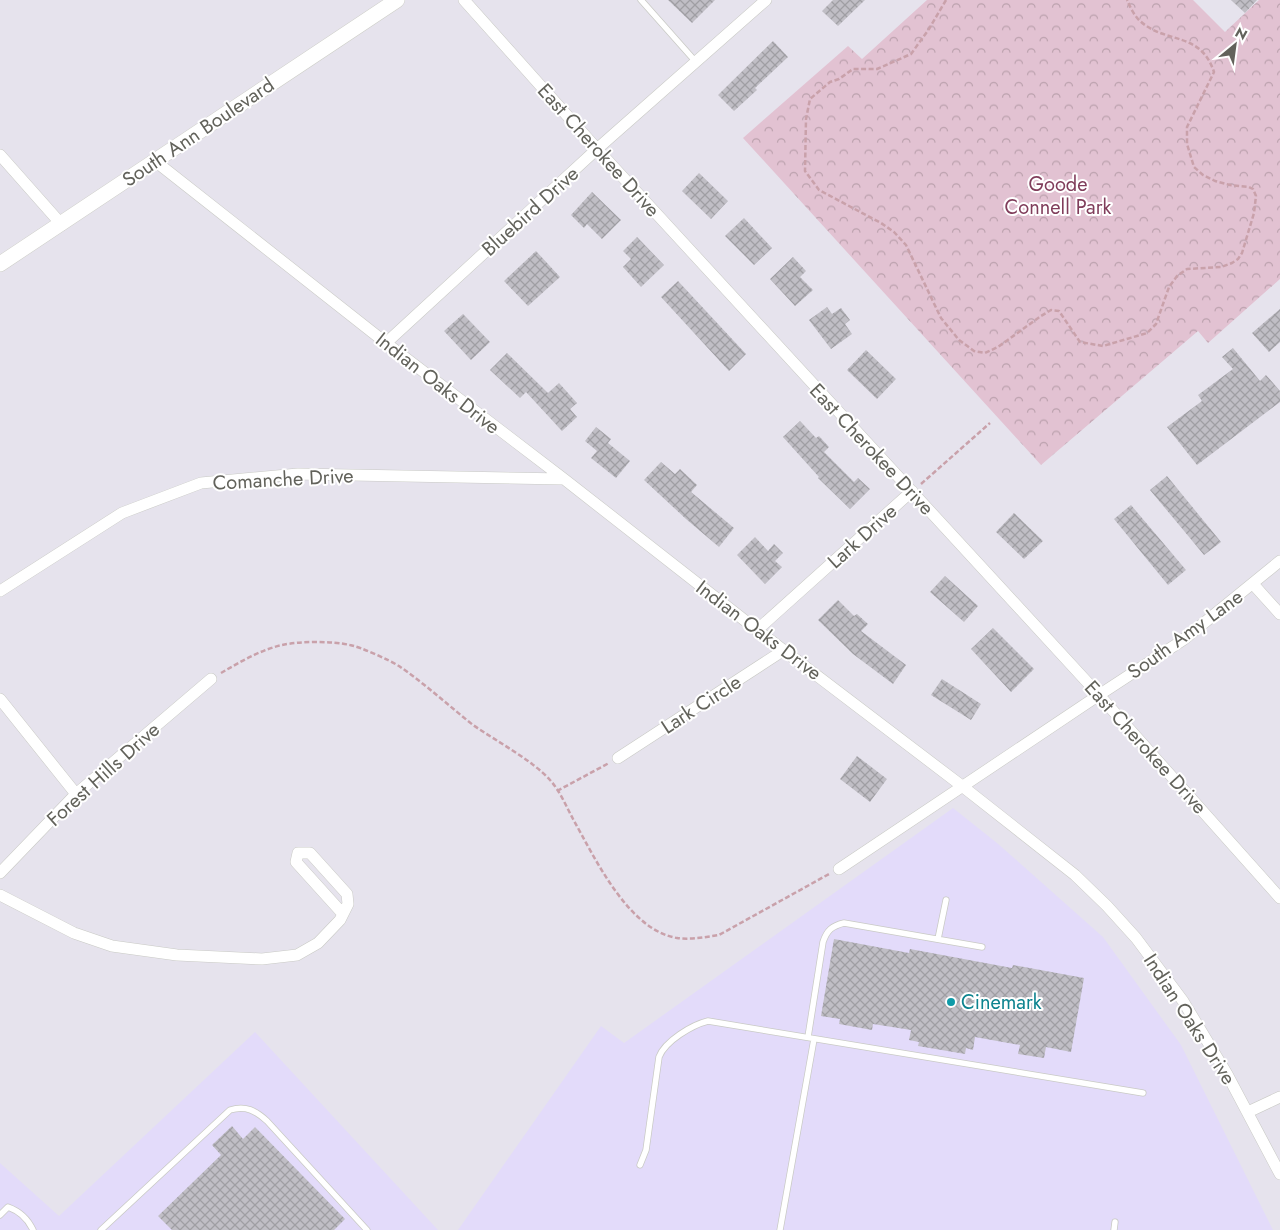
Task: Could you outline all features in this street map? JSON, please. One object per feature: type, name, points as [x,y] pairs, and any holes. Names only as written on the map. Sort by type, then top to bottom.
[{"type":"street","name":"South Ann Boulevard","points":[[0,264],[62,225],[397,0]]},
{"type":"street","name":"East Cherokee Drive","points":[[464,0],[597,149],[1099,695],[1280,898]]},
{"type":"street","name":"Bluebird Drive","points":[[386,343],[597,149],[766,0]]},
{"type":"street","points":[[0,155],[62,225]]},
{"type":"street","name":"Indian Oaks Drive","points":[[155,161],[386,343],[1075,875],[1136,938],[1183,1001],[1248,1112],[1280,1174]]},
{"type":"street","name":"Comanche Drive","points":[[0,591],[122,513],[201,483],[298,474],[564,479]]},
{"type":"street","name":"Lark Drive","points":[[757,630],[912,491]]},
{"type":"street","name":"South Amy Lane","points":[[962,786],[1183,640],[1280,561]]},
{"type":"street","points":[[1253,584],[1280,614]]},
{"type":"street","name":"Lark Circle","points":[[618,758],[784,650]]},
{"type":"street","name":"Forest Hills Drive","points":[[0,873],[76,794],[211,679]]},
{"type":"street","points":[[0,699],[76,794]]},
{"type":"street","points":[[838,869],[962,786]]},
{"type":"street","points":[[0,895],[74,933],[112,946],[177,955],[229,959],[262,959],[296,955],[318,943],[340,920],[343,914],[348,904],[347,894],[310,853],[298,853],[296,862],[343,914]]},
{"type":"street","points":[[1248,1112],[1280,1097]]},
{"type":"lane","points":[[641,0],[696,62]]},
{"type":"lane","points":[[938,940],[946,900]]},
{"type":"lane","points":[[780,1230],[827,931],[834,926],[844,923],[982,947]]},
{"type":"lane","points":[[640,1165],[646,1150],[659,1056],[666,1044],[699,1023],[708,1021],[1143,1093]]},
{"type":"lane","points":[[101,1230],[230,1110],[239,1107],[258,1113],[267,1121],[367,1230]]},
{"type":"lane","points":[[0,1215],[8,1207],[16,1210],[33,1230]]},
{"type":"lane","points":[[1114,1230],[1115,1222]]},
{"type":"path","points":[[946,0],[929,29],[911,54],[876,69],[853,69],[839,79],[830,82],[810,99],[806,119],[804,162],[805,171],[819,190],[881,223],[894,232],[906,245],[941,318],[959,340],[974,351],[985,353],[998,347],[1026,325],[1051,310],[1059,311],[1080,342],[1104,346],[1146,333],[1156,324],[1169,287],[1177,276],[1187,269],[1221,267],[1238,259],[1242,253],[1254,212],[1256,196],[1253,189],[1215,181],[1203,175],[1194,168],[1187,144],[1186,127],[1214,72],[1210,59],[1197,46],[1152,29],[1138,20],[1127,0]]},
{"type":"path","name":"Lark Drive","points":[[912,491],[990,423]]},
{"type":"path","points":[[211,679],[251,656],[283,645],[325,642],[352,645],[396,665],[428,687],[472,724],[533,765],[550,780],[608,880],[628,907],[657,930],[676,938],[699,939],[718,934],[838,869]]},
{"type":"path","points":[[557,791],[618,758]]},
{"type":"shaded area","points":[[953,808],[997,843],[1103,937],[1181,1045],[1273,1230],[458,1230],[601,1026],[624,1043]]},
{"type":"shaded area","points":[[255,1032],[438,1230],[0,1230],[0,1163],[59,1216]]},
{"type":"green space","name":"Goode Connell Park","points":[[927,0],[1193,0],[1225,32],[1259,0],[1280,0],[1280,279],[1208,343],[1198,331],[1041,465],[743,138],[848,46],[862,59]]},
{"type":"building","points":[[668,0],[715,0],[692,23]]},
{"type":"building","points":[[833,0],[865,0],[838,26],[822,11]]},
{"type":"building","points":[[1231,0],[1257,0],[1245,13]]},
{"type":"building","points":[[773,41],[788,57],[734,111],[718,95]]},
{"type":"building","points":[[699,173],[728,201],[711,219],[682,191]]},
{"type":"building","points":[[592,192],[621,220],[602,239],[587,224],[584,228],[571,215]]},
{"type":"building","points":[[744,218],[772,248],[754,265],[725,236]]},
{"type":"building","points":[[637,237],[664,265],[641,287],[623,267],[631,259],[623,251]]},
{"type":"building","points":[[536,251],[560,277],[528,306],[504,281]]},
{"type":"building","points":[[793,257],[806,271],[800,277],[813,290],[795,306],[770,279]]},
{"type":"building","points":[[678,281],[746,354],[729,371],[661,297]]},
{"type":"building","points":[[827,307],[832,314],[841,308],[850,320],[845,324],[852,334],[831,349],[809,320]]},
{"type":"building","points":[[1280,309],[1280,342],[1269,352],[1252,333]]},
{"type":"building","points":[[463,314],[490,342],[471,360],[444,331]]},
{"type":"building","points":[[1233,348],[1260,381],[1266,375],[1280,391],[1280,402],[1197,465],[1167,427],[1202,401],[1198,395],[1233,369],[1222,357]]},
{"type":"building","points":[[866,350],[896,379],[877,399],[847,370]]},
{"type":"building","points":[[507,353],[548,393],[559,383],[577,403],[570,409],[577,417],[562,431],[526,392],[520,398],[490,370]]},
{"type":"building","points":[[800,421],[816,438],[819,436],[829,447],[824,452],[854,482],[858,478],[870,489],[850,509],[818,478],[783,437]]},
{"type":"building","points":[[596,427],[611,439],[608,443],[630,461],[616,478],[591,458],[597,451],[585,441]]},
{"type":"building","points":[[661,462],[675,474],[680,469],[697,485],[691,492],[734,528],[719,547],[644,480]]},
{"type":"building","points":[[1167,476],[1221,542],[1204,555],[1150,490]]},
{"type":"building","points":[[1131,505],[1186,570],[1168,585],[1114,519]]},
{"type":"building","points":[[1014,513],[1043,541],[1024,559],[996,532]]},
{"type":"building","points":[[755,537],[768,551],[774,544],[783,553],[775,561],[782,567],[765,584],[737,555]]},
{"type":"building","points":[[945,576],[978,606],[964,622],[930,592]]},
{"type":"building","points":[[838,600],[854,616],[857,614],[868,624],[861,631],[906,665],[893,684],[853,654],[818,620]]},
{"type":"building","points":[[993,628],[1034,669],[1011,692],[971,649]]},
{"type":"building","points":[[942,679],[981,704],[971,720],[931,695]]},
{"type":"building","points":[[857,756],[887,779],[870,802],[840,779]]},
{"type":"building","name":"Cinemark","points":[[834,939],[909,953],[910,949],[1012,968],[1013,965],[1084,978],[1071,1052],[1046,1047],[1044,1058],[1018,1054],[1020,1045],[975,1037],[973,1050],[966,1048],[965,1054],[918,1046],[919,1042],[909,1040],[911,1030],[873,1024],[872,1030],[839,1024],[840,1019],[821,1016]]},
{"type":"building","points":[[232,1126],[243,1139],[255,1127],[345,1219],[334,1230],[172,1230],[158,1216],[221,1155],[212,1145]]},
{"type":"place","name":"Cinemark","points":[[951,1002]]}]
